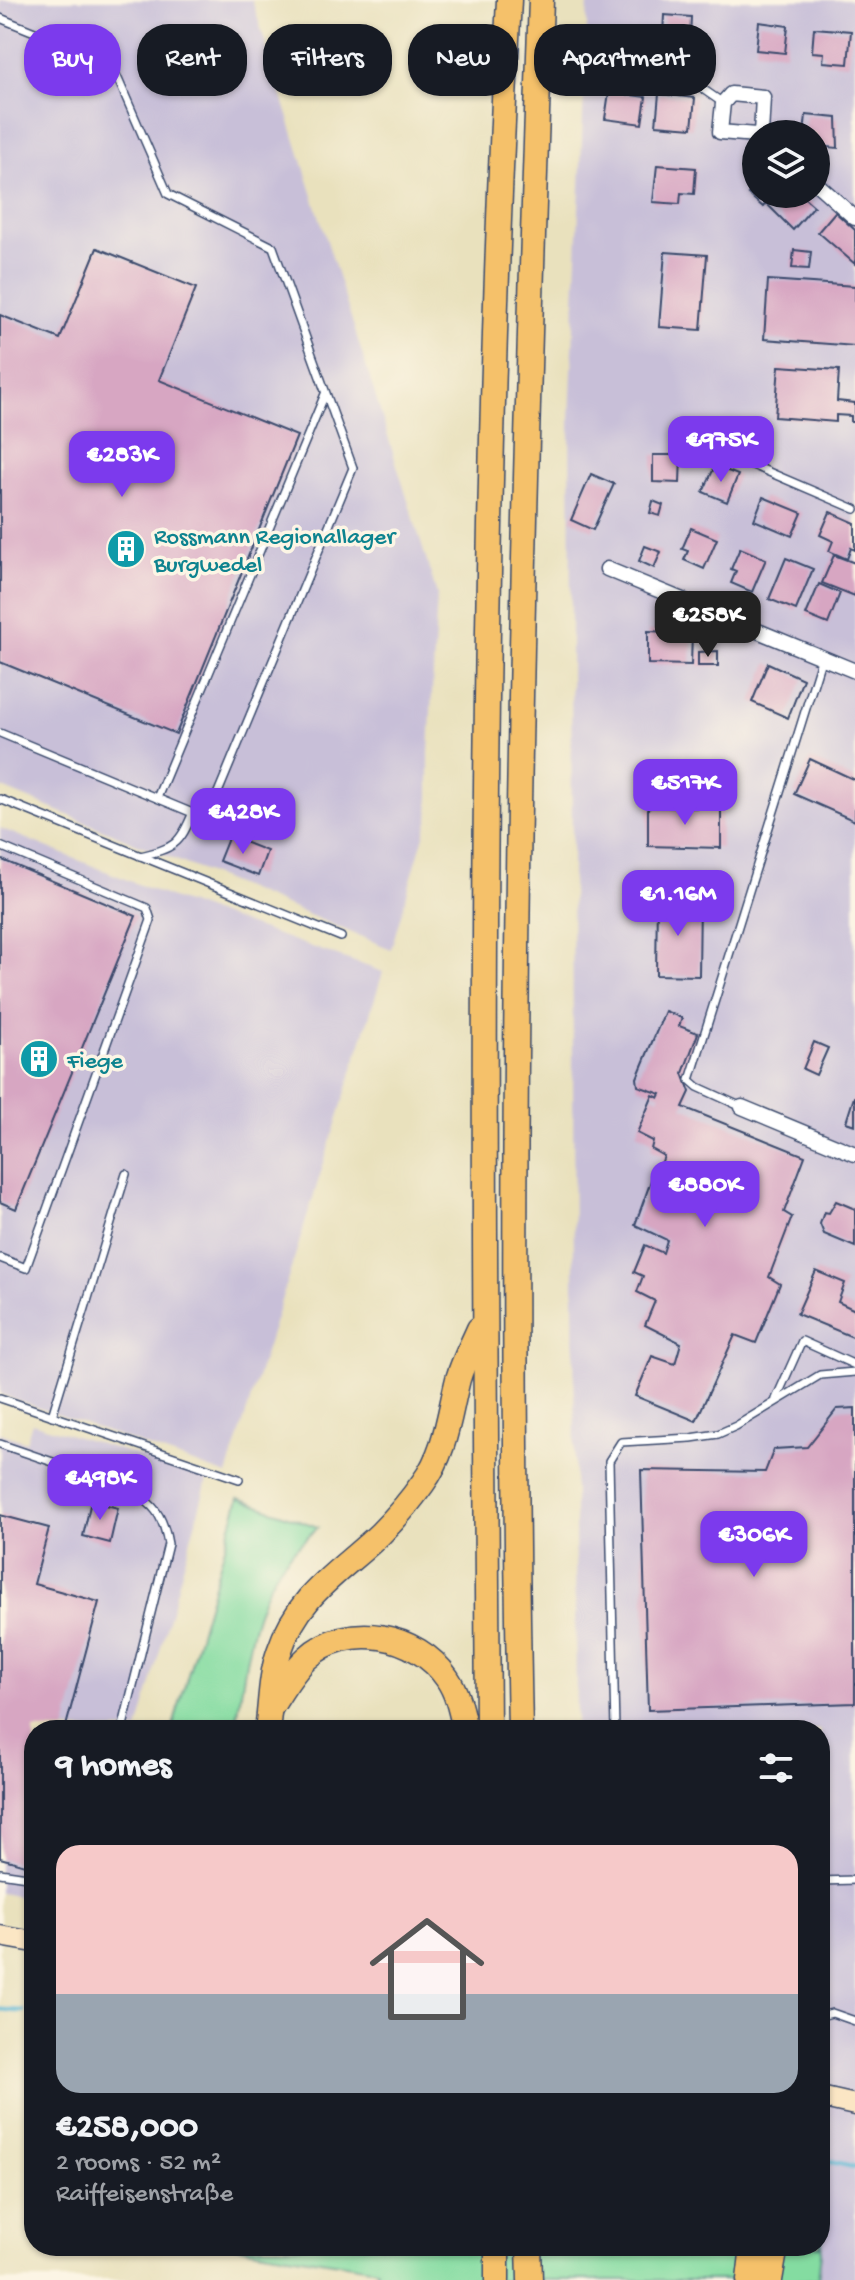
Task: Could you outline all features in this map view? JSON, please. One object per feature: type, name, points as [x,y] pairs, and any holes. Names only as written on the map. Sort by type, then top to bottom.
[{"type":"highway","points":[[488,1720],[484,1319],[487,773],[493,428],[509,0]]},
{"type":"highway","points":[[520,1720],[515,1169],[519,746],[527,383],[541,0]]},
{"type":"highway","points":[[268,1720],[272,1674],[280,1649],[304,1603],[341,1565],[380,1534],[425,1481],[448,1429],[459,1375],[484,1319]]},
{"type":"highway","points":[[268,1720],[292,1675],[308,1656],[335,1641],[378,1636],[421,1651],[437,1666],[449,1680],[463,1720]]},
{"type":"highway","points":[[497,2256],[497,2280]]},
{"type":"highway","points":[[529,2256],[530,2280]]},
{"type":"highway","points":[[749,2280],[752,2256]]},
{"type":"highway","points":[[770,2280],[774,2256]]},
{"type":"main road","points":[[0,1936],[24,1940]]},
{"type":"main road","points":[[830,2099],[855,2105]]},
{"type":"street","points":[[742,134],[720,132],[723,103],[731,94],[763,97],[761,120]]},
{"type":"street","points":[[830,196],[855,218]]},
{"type":"street","points":[[607,569],[855,671]]},
{"type":"street","points":[[742,1107],[855,1154]]},
{"type":"lane","points":[[0,18],[111,63],[168,194],[273,247],[353,468],[207,819],[0,733]]},
{"type":"lane","points":[[713,96],[723,103]]},
{"type":"lane","points":[[157,798],[325,393]]},
{"type":"lane","points":[[701,443],[855,509]]},
{"type":"lane","points":[[742,1107],[698,1087],[690,1080],[822,657]]},
{"type":"lane","points":[[0,799],[341,937]]},
{"type":"lane","points":[[138,856],[171,848],[180,840],[193,812]]},
{"type":"lane","points":[[0,846],[147,908],[151,920],[26,1268],[0,1258]]},
{"type":"lane","points":[[52,1416],[126,1174]]},
{"type":"lane","points":[[775,1401],[802,1341],[855,1365]]},
{"type":"lane","points":[[615,1720],[609,1461],[621,1442],[718,1434],[820,1375],[855,1372]]},
{"type":"lane","points":[[0,1398],[239,1479]]},
{"type":"lane","points":[[0,1444],[129,1488],[148,1501],[164,1521],[168,1544],[124,1720]]},
{"type":"lane","points":[[0,1873],[24,1877]]},
{"type":"lane","points":[[830,1881],[855,1880]]},
{"type":"lane","points":[[830,2014],[855,2021]]},
{"type":"shaded area","points":[[0,0],[252,0],[263,35],[263,96],[282,96],[437,594],[429,818],[391,949],[0,787]]},
{"type":"shaded area","points":[[588,0],[855,0],[855,2280],[818,2280],[821,2256],[830,2256],[830,1720],[576,1720],[570,418],[584,96],[716,96],[716,24],[587,24]]},
{"type":"shaded area","points":[[0,828],[169,897],[383,972],[227,1475],[0,1394]]},
{"type":"shaded area","points":[[32,1423],[208,1477],[141,1720],[24,1720],[24,1897],[0,1893],[0,1433],[26,1442]]},
{"type":"green space","points":[[239,1498],[318,1527],[283,1563],[262,1601],[250,1644],[237,1720],[175,1720]]},
{"type":"green space","points":[[295,2256],[821,2256],[818,2280],[376,2280],[377,2269]]},
{"type":"building","points":[[664,15],[691,17],[691,24],[664,24]]},
{"type":"building","points":[[759,22],[788,26],[785,53],[756,50]]},
{"type":"building","points":[[814,28],[851,31],[848,64],[823,62],[824,53],[812,52]]},
{"type":"building","points":[[608,96],[646,97],[642,124],[605,119]]},
{"type":"building","points":[[659,96],[695,98],[692,128],[656,125]]},
{"type":"building","points":[[806,115],[837,118],[838,148],[830,147],[830,120],[805,120]]},
{"type":"building","points":[[657,165],[696,168],[694,194],[681,193],[680,204],[653,202]]},
{"type":"building","points":[[771,208],[812,208],[793,230]]},
{"type":"building","points":[[835,212],[855,230],[855,264],[818,232]]},
{"type":"building","name":"Rossmann Regionallager Burgwedel","points":[[97,248],[196,288],[159,380],[297,436],[176,734],[0,662],[0,315],[60,339]]},
{"type":"building","points":[[794,250],[811,252],[809,269],[792,268]]},
{"type":"building","points":[[665,252],[707,255],[701,330],[659,327]]},
{"type":"building","points":[[768,280],[855,286],[855,346],[764,339]]},
{"type":"building","points":[[779,366],[839,370],[837,401],[855,403],[855,422],[851,422],[851,416],[836,415],[836,422],[775,417]]},
{"type":"building","points":[[653,455],[681,455],[680,483],[653,482]]},
{"type":"building","points":[[715,466],[738,475],[727,502],[703,492]]},
{"type":"building","points":[[591,474],[614,484],[593,530],[571,520]]},
{"type":"building","points":[[763,497],[802,513],[792,536],[754,520]]},
{"type":"building","points":[[653,501],[663,505],[660,516],[650,513]]},
{"type":"building","points":[[830,512],[855,523],[855,550],[851,548],[847,559],[829,551],[833,541],[820,535]]},
{"type":"building","points":[[691,528],[717,539],[704,569],[684,560],[688,551],[682,549]]},
{"type":"building","points":[[645,546],[661,552],[654,568],[639,561]]},
{"type":"building","points":[[740,548],[766,559],[752,592],[731,583],[736,571],[731,569]]},
{"type":"building","points":[[834,555],[855,563],[855,596],[822,583]]},
{"type":"building","points":[[786,558],[813,569],[796,610],[769,599]]},
{"type":"building","points":[[819,584],[840,593],[828,624],[806,615]]},
{"type":"building","points":[[648,631],[692,633],[691,665],[648,664]]},
{"type":"building","points":[[718,651],[718,666],[698,666],[698,652]]},
{"type":"building","points":[[768,663],[803,679],[788,718],[752,702]]},
{"type":"building","points":[[810,759],[855,780],[855,821],[794,794]]},
{"type":"building","points":[[648,807],[721,808],[721,848],[648,846]]},
{"type":"building","points":[[229,836],[267,851],[258,876],[219,861]]},
{"type":"building","name":"Fiege","points":[[0,859],[136,916],[16,1209],[0,1202]]},
{"type":"building","points":[[657,899],[700,900],[699,976],[656,975]]},
{"type":"building","points":[[665,1011],[682,1018],[679,1026],[698,1033],[683,1073],[690,1092],[683,1107],[805,1156],[784,1212],[792,1217],[769,1277],[780,1284],[756,1343],[735,1335],[696,1421],[635,1396],[652,1356],[675,1364],[681,1343],[645,1325],[655,1301],[637,1292],[643,1276],[634,1272],[645,1245],[663,1253],[667,1240],[635,1225],[657,1164],[661,1164],[664,1156],[651,1149],[653,1141],[637,1133],[653,1095],[659,1098],[661,1094],[638,1086],[637,1078]]},
{"type":"building","points":[[814,1042],[828,1048],[816,1075],[803,1069]]},
{"type":"building","points":[[855,1097],[855,1125],[846,1122]]},
{"type":"building","points":[[836,1201],[855,1209],[855,1247],[824,1234],[820,1224],[824,1212],[829,1213]]},
{"type":"building","points":[[816,1271],[845,1283],[838,1302],[855,1310],[855,1338],[797,1314]]},
{"type":"building","points":[[855,1408],[855,1703],[648,1710],[641,1470],[765,1472],[774,1449],[807,1447],[837,1409]]},
{"type":"building","points":[[91,1501],[118,1508],[110,1543],[83,1536]]},
{"type":"building","points":[[0,1515],[49,1528],[34,1584],[99,1602],[68,1720],[24,1720],[24,1865],[0,1858]]},
{"type":"waterway","points":[[0,2010],[23,2011]]},
{"type":"waterway","points":[[830,2161],[855,2167]]},
{"type":"place","name":"Rossmann Regionallager Burgwedel","points":[[126,549]]},
{"type":"place","name":"Fiege","points":[[39,1059]]}]
